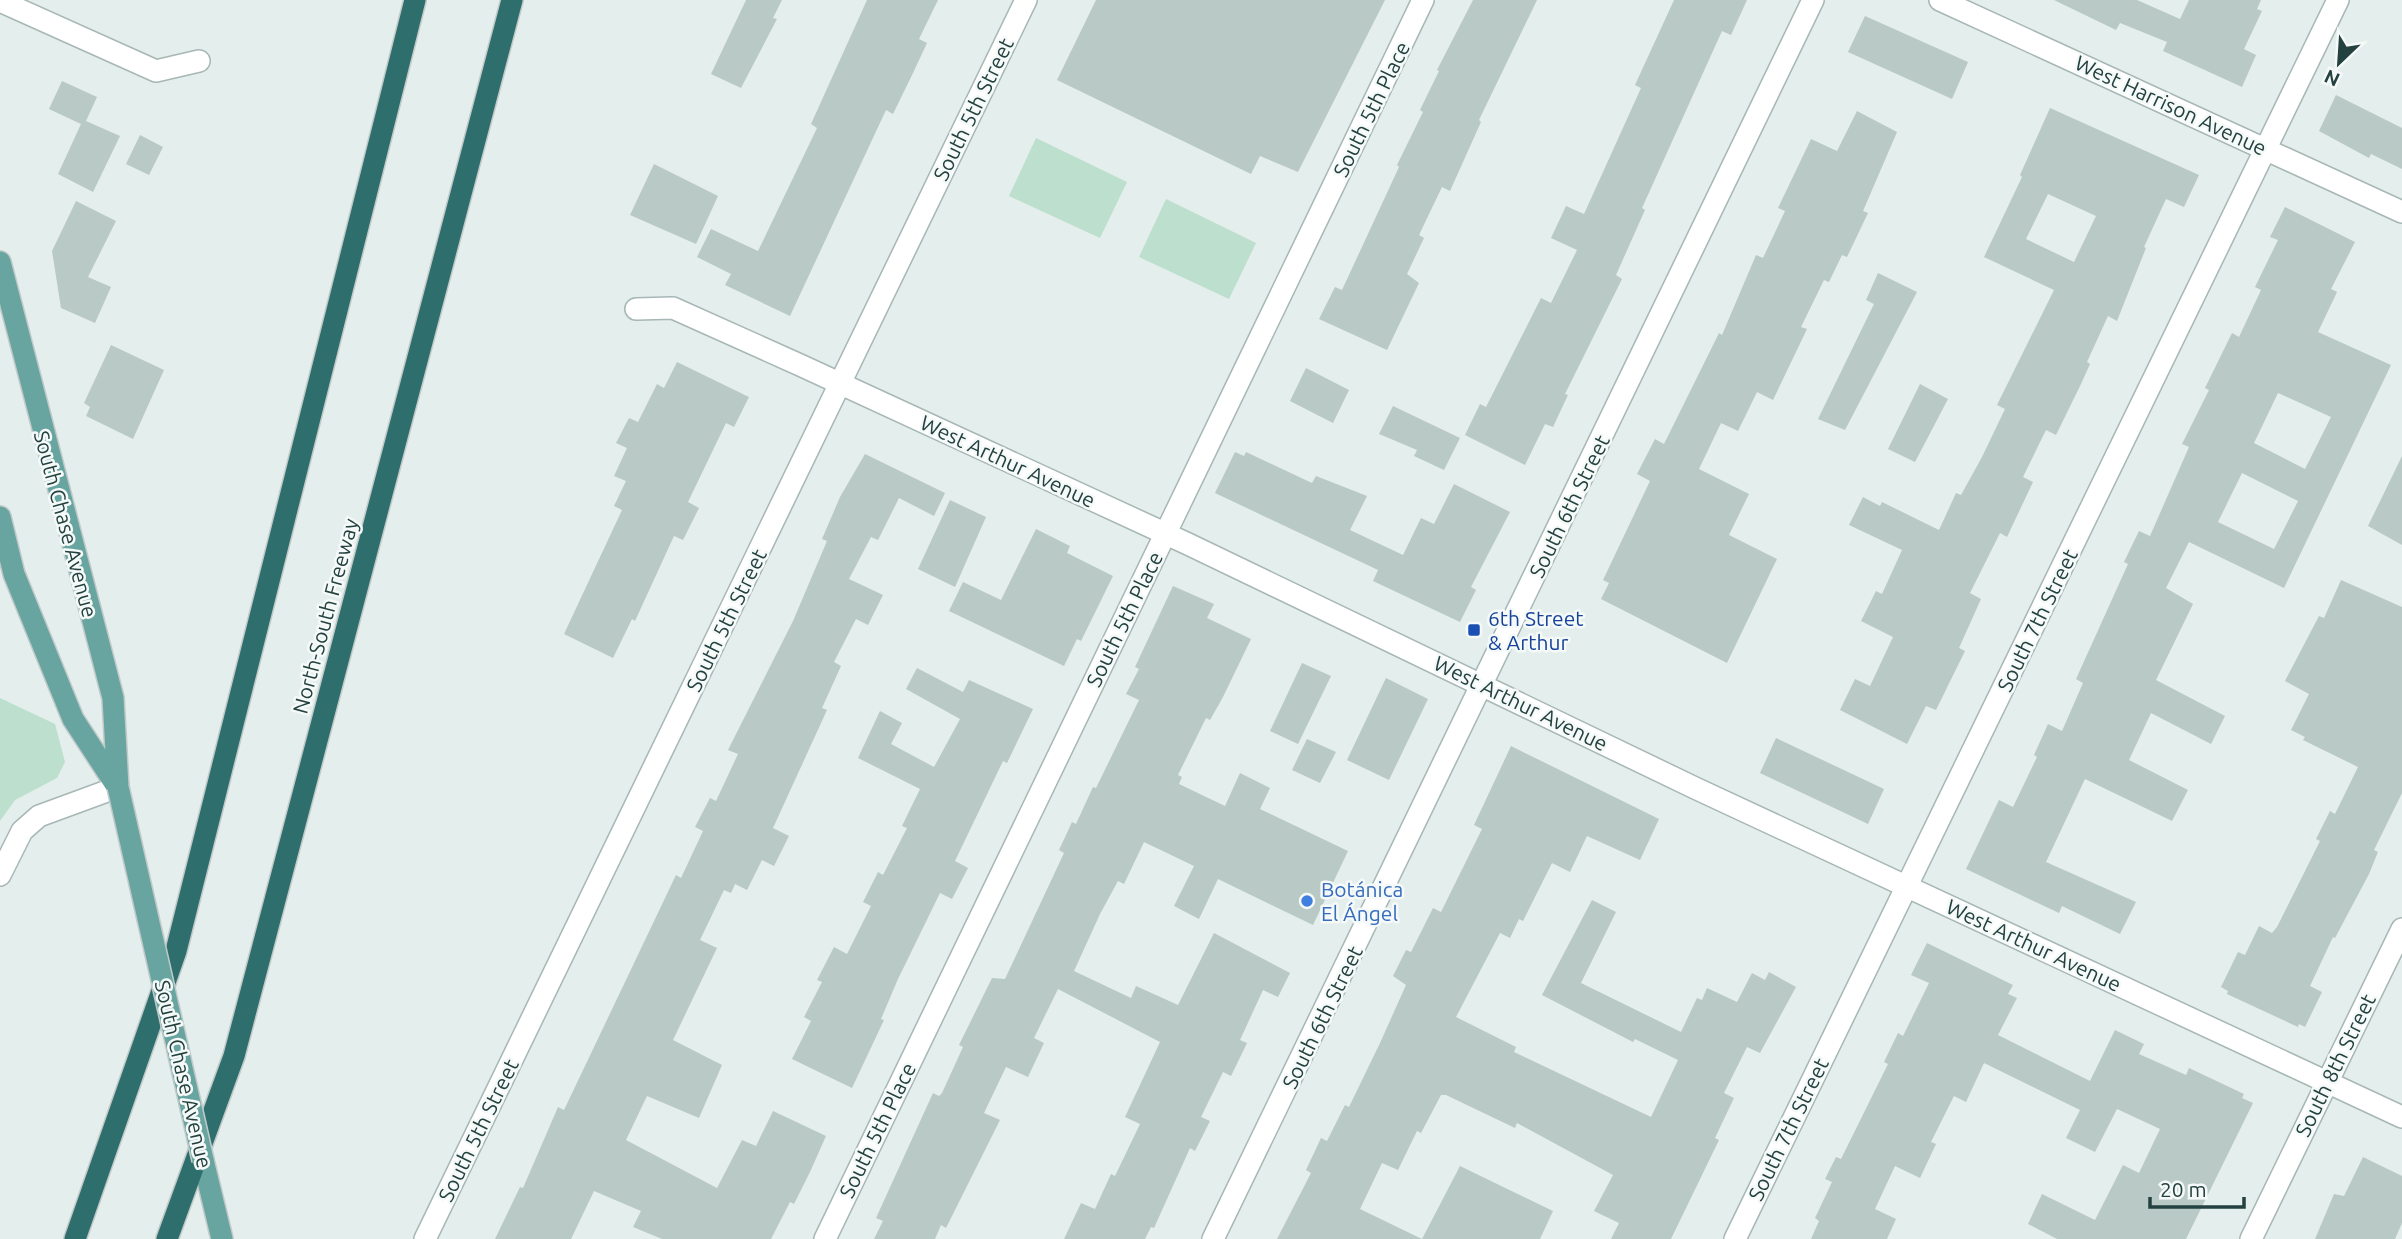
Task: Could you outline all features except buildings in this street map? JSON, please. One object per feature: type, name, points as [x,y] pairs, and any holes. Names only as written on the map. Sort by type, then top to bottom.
[{"type":"highway","points":[[75,1239],[176,951],[415,0]]},
{"type":"highway","name":"North-South Freeway","points":[[167,1239],[234,1056],[512,0]]},
{"type":"main road","name":"South Chase Avenue","points":[[0,262],[37,414],[113,698],[118,787],[222,1239]]},
{"type":"main road","name":"South Chase Avenue","points":[[0,517],[14,574],[73,719],[118,787]]},
{"type":"street","name":"South 5th Street","points":[[425,1239],[1026,0]]},
{"type":"street","name":"South 5th Place","points":[[825,1239],[1423,0]]},
{"type":"street","name":"South 6th Street","points":[[1213,1239],[1484,685],[1813,0]]},
{"type":"street","name":"West Harrison Avenue","points":[[1940,0],[2402,212]]},
{"type":"street","name":"South 7th Street","points":[[1735,1239],[2338,0]]},
{"type":"street","points":[[0,1],[156,71],[199,61]]},
{"type":"street","name":"West Arthur Avenue","points":[[636,309],[673,308],[840,384],[1165,534],[1907,887],[2402,1117]]},
{"type":"street","points":[[0,875],[22,831],[39,816],[118,787]]},
{"type":"street","name":"South 8th Street","points":[[2251,1239],[2402,929]]},
{"type":"green space","points":[[1036,138],[1127,182],[1100,238],[1009,196]]},
{"type":"green space","points":[[1166,199],[1256,243],[1229,299],[1139,257]]},
{"type":"green space","points":[[0,698],[55,724],[65,762],[57,778],[15,800],[0,821]]},
{"type":"place","name":"6th Street & Arthur","points":[[1474,630]]},
{"type":"place","name":"Botánica El Ángel","points":[[1307,901]]}]
